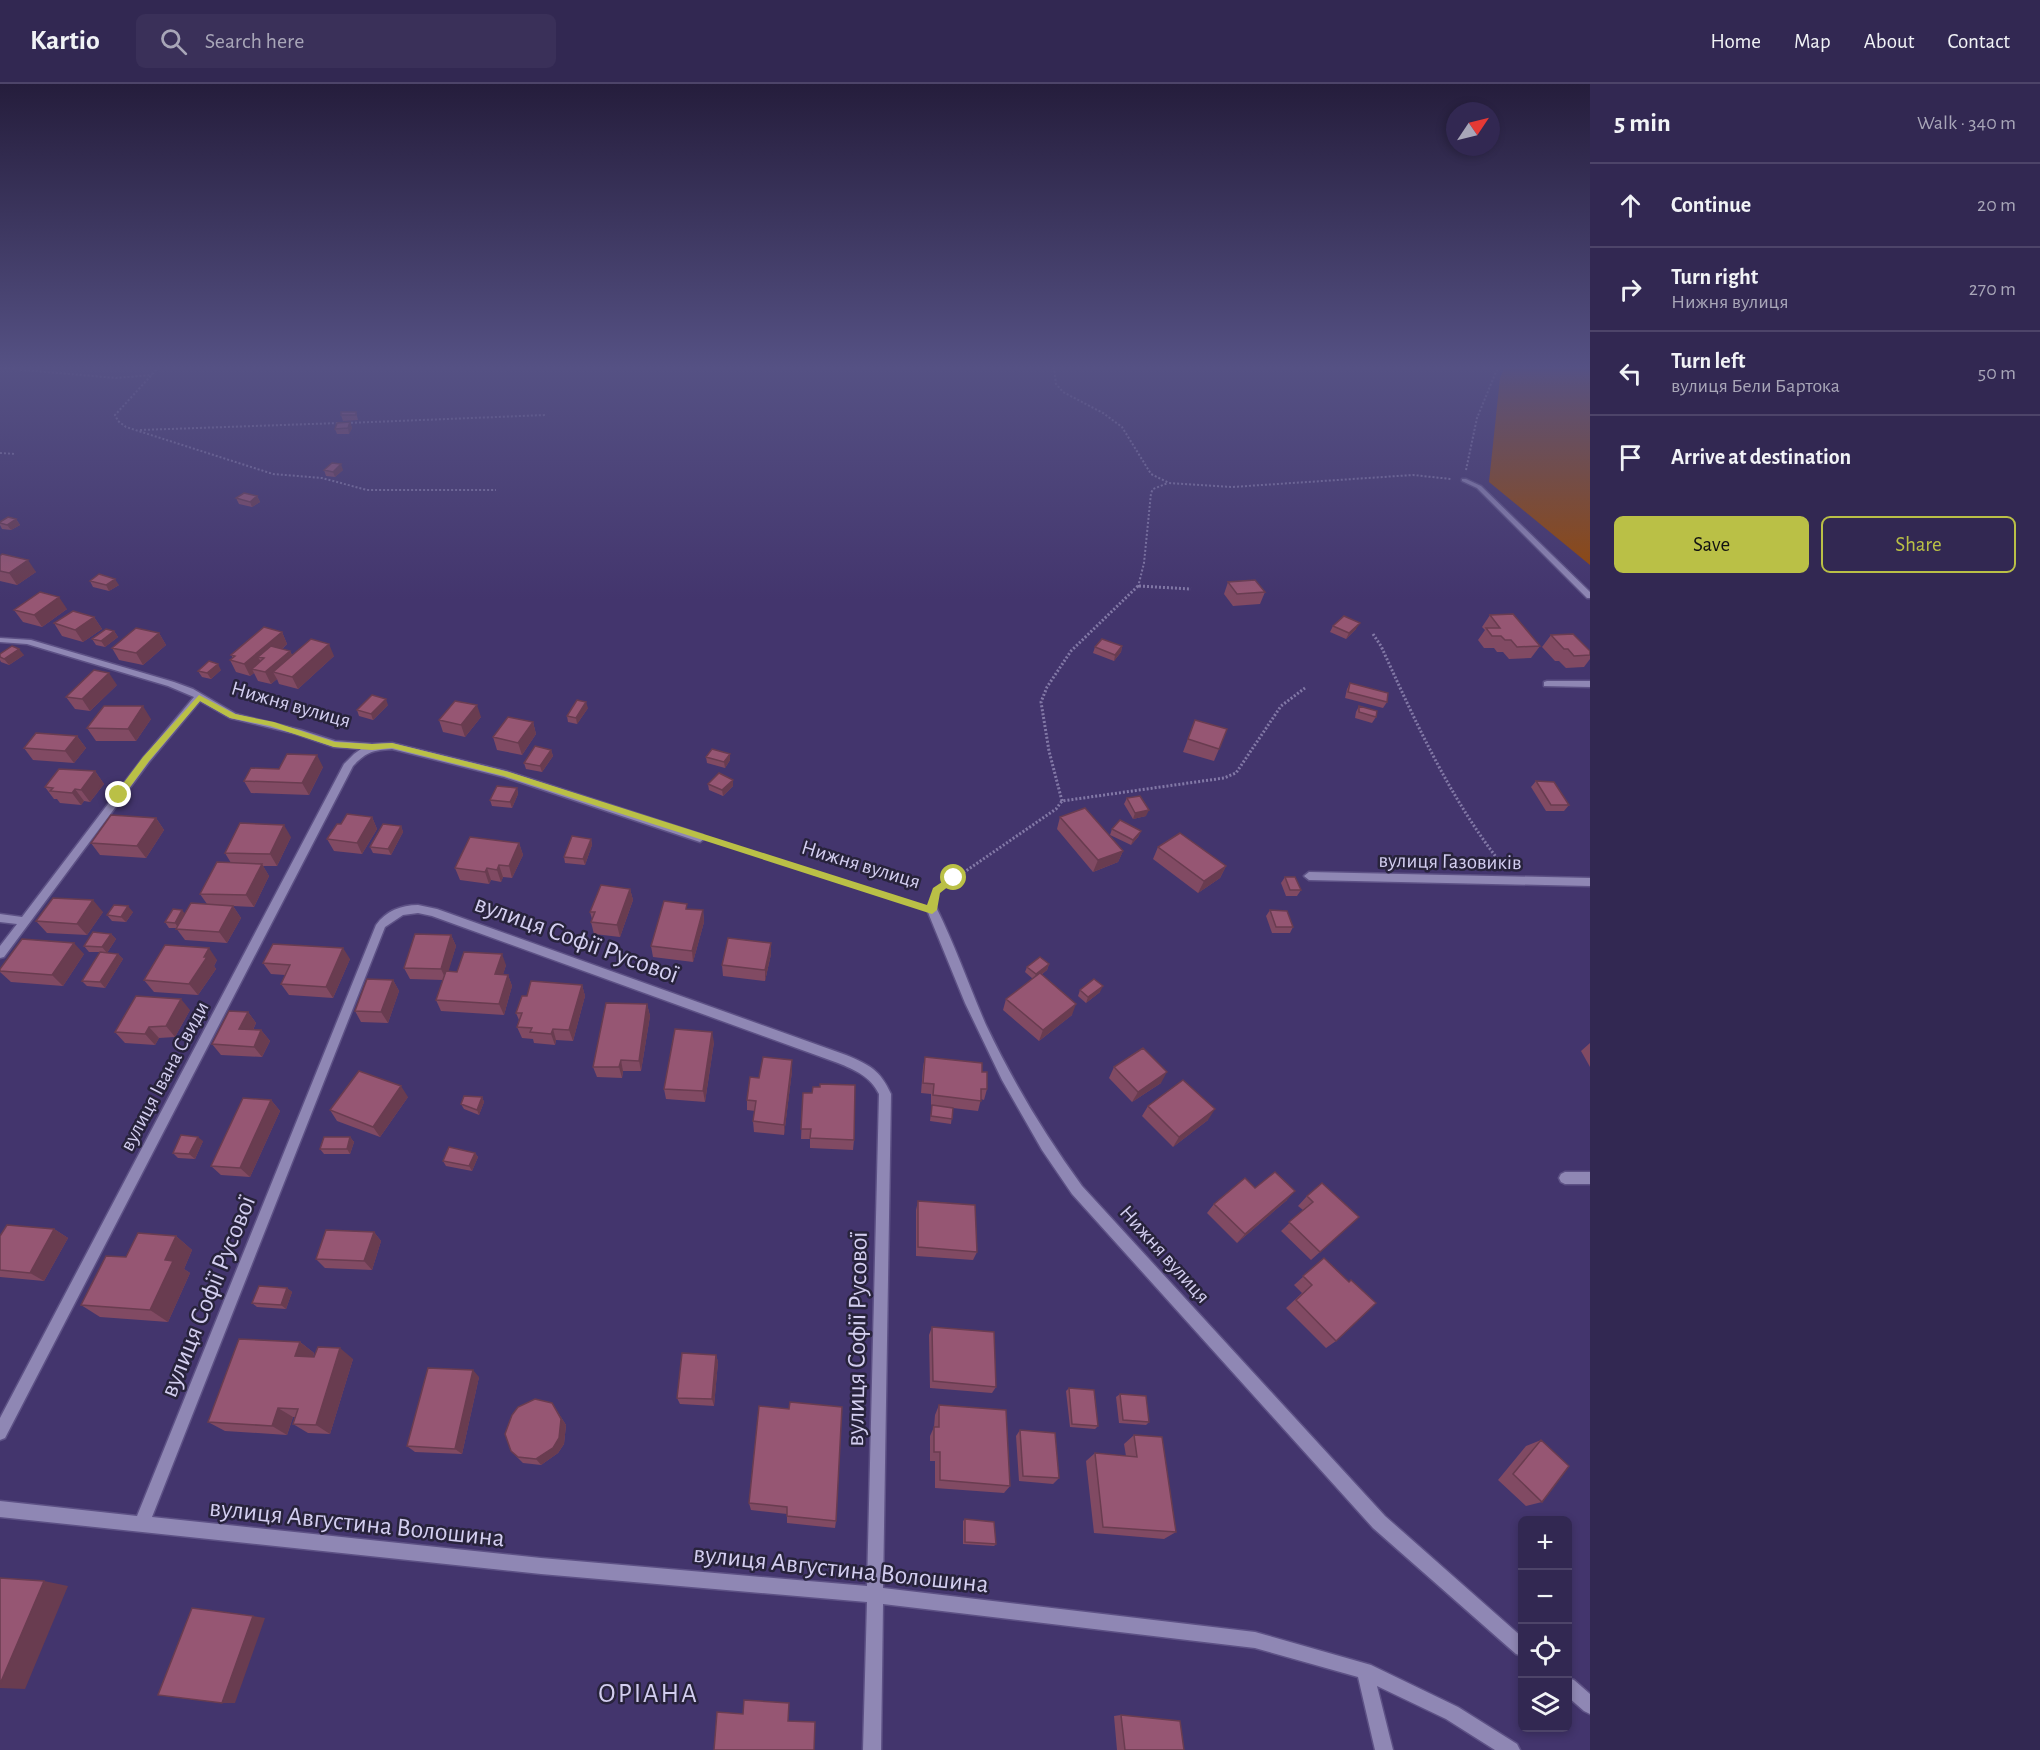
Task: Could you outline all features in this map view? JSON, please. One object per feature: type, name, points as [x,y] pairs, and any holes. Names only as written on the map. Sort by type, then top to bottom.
[{"type":"street","points":[[1464,480],[1479,488],[1590,596]]},
{"type":"street","name":"Нижня вулиця","points":[[1,641],[28,642],[171,684],[190,691],[233,716],[271,724],[334,744],[392,746],[506,774],[700,838]]},
{"type":"street","points":[[1547,684],[1590,684]]},
{"type":"street","points":[[0,954],[146,759],[199,698]]},
{"type":"street","name":"вулиця Івана Свиди","points":[[0,1433],[350,764],[357,756],[372,747]]},
{"type":"street","name":"вулиця Газовиків","points":[[1309,876],[1590,882]]},
{"type":"street","name":"вулиця Софії Русової","points":[[141,1526],[381,925],[390,915],[405,909],[418,908],[842,1059],[866,1069],[879,1080],[885,1094],[872,1750]]},
{"type":"street","name":"Нижня вулиця","points":[[932,910],[971,1003],[1029,1119],[1049,1152],[1077,1190],[1379,1522],[1518,1644]]},
{"type":"street","points":[[0,918],[25,921]]},
{"type":"street","points":[[1564,1178],[1590,1178]]},
{"type":"street","name":"вулиця Августина Волошина","points":[[0,1509],[141,1526],[541,1566],[876,1594],[1255,1640],[1365,1671],[1452,1713],[1511,1750]]},
{"type":"street","points":[[1365,1671],[1384,1750]]},
{"type":"street","points":[[1572,1689],[1590,1705]]},
{"type":"path","points":[[183,445],[273,474],[322,478],[367,490],[496,490]]},
{"type":"path","points":[[1133,445],[1151,474],[1169,483],[1232,487],[1413,475],[1464,480],[1471,445]]},
{"type":"path","points":[[0,453],[16,454]]},
{"type":"path","points":[[1062,801],[1048,751],[1041,702],[1047,687],[1071,651],[1139,586],[1144,562],[1151,493],[1153,489],[1169,483]]},
{"type":"path","points":[[1139,586],[1191,589]]},
{"type":"path","points":[[1373,634],[1454,796],[1493,855],[1519,880]]},
{"type":"path","points":[[932,910],[932,900],[937,891],[1056,809],[1062,801],[1224,778],[1236,773],[1281,706],[1305,688]]},
{"type":"path","name":"Нижня вулиця","points":[[700,838],[932,910]]},
{"type":"shaded area","points":[[1493,445],[1590,445],[1590,565],[1489,482]]},
{"type":"building","points":[[332,463],[341,464],[333,472],[324,470]]},
{"type":"building","points":[[244,493],[257,496],[250,502],[236,498]]},
{"type":"building","points":[[8,517],[16,519],[7,525],[0,523],[0,522]]},
{"type":"building","points":[[2,554],[28,560],[9,573],[0,571]]},
{"type":"building","points":[[99,574],[115,579],[106,585],[90,581]]},
{"type":"building","points":[[1255,580],[1265,592],[1237,594],[1228,582]]},
{"type":"building","points":[[40,592],[59,597],[34,615],[14,610]]},
{"type":"building","points":[[73,611],[94,617],[75,630],[54,623]]},
{"type":"building","points":[[1513,614],[1540,646],[1517,647],[1511,640],[1505,640],[1501,636],[1492,636],[1486,628],[1500,628],[1490,615]]},
{"type":"building","points":[[1344,616],[1360,623],[1349,633],[1333,626]]},
{"type":"building","points":[[264,627],[282,632],[244,664],[230,660],[235,656],[231,655]]},
{"type":"building","points":[[136,628],[159,633],[136,653],[112,648]]},
{"type":"building","points":[[106,629],[114,631],[101,641],[92,639]]},
{"type":"building","points":[[1573,634],[1590,651],[1590,655],[1574,656],[1551,635]]},
{"type":"building","points":[[311,639],[329,644],[292,677],[273,672]]},
{"type":"building","points":[[1102,639],[1122,646],[1115,655],[1095,647]]},
{"type":"building","points":[[12,646],[19,649],[4,659],[0,657],[0,654]]},
{"type":"building","points":[[271,646],[290,651],[265,672],[252,669],[264,658],[258,657]]},
{"type":"building","points":[[209,661],[218,664],[207,673],[198,671]]},
{"type":"building","points":[[94,670],[109,673],[82,699],[66,697]]},
{"type":"building","points":[[1350,683],[1388,693],[1387,702],[1348,692]]},
{"type":"building","points":[[372,695],[386,699],[371,714],[357,710]]},
{"type":"building","points":[[577,700],[586,702],[576,718],[567,716]]},
{"type":"building","points":[[455,701],[477,705],[461,725],[439,720]]},
{"type":"building","points":[[104,706],[143,706],[128,729],[87,728]]},
{"type":"building","points":[[1359,706],[1377,711],[1376,717],[1359,712]]},
{"type":"building","points":[[508,717],[533,722],[518,743],[493,737]]},
{"type":"building","points":[[1195,720],[1227,729],[1219,749],[1188,739]]},
{"type":"building","points":[[36,733],[77,736],[65,751],[24,748]]},
{"type":"building","points":[[535,746],[551,750],[540,766],[524,763]]},
{"type":"building","points":[[712,749],[730,754],[724,762],[706,757]]},
{"type":"building","points":[[287,754],[317,755],[302,783],[244,781],[251,768],[279,769]]},
{"type":"building","points":[[59,769],[95,771],[81,790],[75,789],[72,793],[50,791],[53,788],[45,787]]},
{"type":"building","points":[[719,773],[733,780],[722,790],[708,784]]},
{"type":"building","points":[[1536,781],[1554,782],[1569,805],[1551,805]]},
{"type":"building","points":[[497,786],[517,788],[510,802],[490,800]]},
{"type":"building","points":[[1140,796],[1149,810],[1135,813],[1127,798]]},
{"type":"building","points":[[1085,808],[1123,851],[1098,860],[1060,817]]},
{"type":"building","points":[[347,814],[372,817],[357,843],[327,839],[337,824],[341,824]]},
{"type":"building","points":[[111,815],[156,818],[137,846],[91,843]]},
{"type":"building","points":[[1120,820],[1141,831],[1133,840],[1112,829]]},
{"type":"building","points":[[240,823],[284,825],[270,854],[225,853]]},
{"type":"building","points":[[383,824],[401,826],[388,849],[370,847]]},
{"type":"building","points":[[1180,833],[1226,866],[1204,881],[1158,847]]},
{"type":"building","points":[[572,836],[591,839],[583,859],[564,857]]},
{"type":"building","points":[[470,837],[519,843],[509,866],[499,865],[497,870],[487,868],[485,872],[455,868]]},
{"type":"building","points":[[217,862],[262,864],[246,895],[200,894]]},
{"type":"building","points":[[1285,877],[1295,877],[1301,890],[1290,890]]},
{"type":"building","points":[[601,885],[630,889],[617,925],[591,922],[595,912],[590,912]]},
{"type":"building","points":[[53,898],[93,900],[77,924],[36,921]]},
{"type":"building","points":[[664,901],[687,904],[686,909],[703,910],[692,951],[651,946]]},
{"type":"building","points":[[191,903],[233,906],[219,932],[176,929]]},
{"type":"building","points":[[114,905],[128,906],[121,917],[107,915]]},
{"type":"building","points":[[173,909],[182,910],[175,923],[165,922]]},
{"type":"building","points":[[1270,910],[1287,911],[1293,927],[1276,927]]},
{"type":"building","points":[[93,932],[111,934],[102,947],[84,946]]},
{"type":"building","points":[[415,934],[451,935],[441,969],[404,968]]},
{"type":"building","points":[[728,938],[771,943],[765,970],[722,965]]},
{"type":"building","points":[[22,939],[74,943],[52,975],[0,971]]},
{"type":"building","points":[[273,944],[343,948],[326,987],[281,984],[290,965],[263,963]]},
{"type":"building","points":[[165,945],[209,948],[204,957],[207,957],[189,984],[144,980]]},
{"type":"building","points":[[100,952],[118,954],[100,982],[82,981]]},
{"type":"building","points":[[464,952],[502,954],[495,974],[508,975],[499,1004],[436,1000],[446,971],[457,972]]},
{"type":"building","points":[[1040,957],[1049,964],[1036,974],[1027,967]]},
{"type":"building","points":[[1040,973],[1076,1004],[1043,1030],[1006,999]]},
{"type":"building","points":[[367,979],[393,980],[381,1012],[355,1011]]},
{"type":"building","points":[[1094,979],[1103,986],[1088,997],[1080,990]]},
{"type":"building","points":[[531,981],[582,985],[569,1030],[553,1029],[551,1034],[530,1032],[532,1028],[517,1027],[522,1013],[516,1013],[522,996],[527,996]]},
{"type":"building","points":[[136,996],[181,999],[166,1026],[149,1027],[145,1034],[115,1032]]},
{"type":"building","points":[[606,1003],[647,1004],[639,1061],[621,1060],[619,1067],[593,1067]]},
{"type":"building","points":[[229,1011],[248,1012],[239,1029],[261,1030],[254,1047],[212,1044]]},
{"type":"building","points":[[675,1029],[712,1032],[703,1091],[664,1089]]},
{"type":"building","points":[[1143,1048],[1167,1072],[1138,1092],[1114,1067]]},
{"type":"building","points":[[763,1057],[792,1060],[784,1125],[753,1121],[756,1101],[747,1100],[750,1077],[759,1078]]},
{"type":"building","points":[[925,1057],[982,1063],[982,1072],[987,1072],[987,1089],[981,1089],[981,1101],[933,1095],[934,1084],[923,1083]]},
{"type":"building","points":[[359,1071],[401,1086],[373,1127],[330,1110]]},
{"type":"building","points":[[1183,1080],[1215,1109],[1179,1137],[1148,1106]]},
{"type":"building","points":[[820,1084],[855,1085],[854,1140],[810,1138],[811,1129],[801,1129],[803,1093],[812,1093],[813,1087],[820,1087]]},
{"type":"building","points":[[464,1096],[482,1097],[477,1110],[461,1104]]},
{"type":"building","points":[[243,1098],[271,1100],[240,1168],[211,1166]]},
{"type":"building","points":[[932,1105],[953,1108],[952,1119],[931,1116]]},
{"type":"building","points":[[181,1135],[198,1137],[189,1154],[173,1153]]},
{"type":"building","points":[[324,1137],[350,1137],[347,1149],[320,1149]]},
{"type":"building","points":[[449,1147],[475,1153],[469,1166],[443,1161]]},
{"type":"building","points":[[1275,1172],[1295,1191],[1245,1234],[1214,1204],[1245,1178],[1255,1188]]},
{"type":"building","points":[[1322,1183],[1359,1217],[1320,1252],[1289,1222],[1313,1202],[1307,1196]]},
{"type":"building","points":[[918,1201],[975,1205],[977,1252],[918,1247]]},
{"type":"building","points":[[7,1225],[54,1229],[30,1273],[0,1270],[0,1236]]},
{"type":"building","points":[[326,1230],[374,1232],[364,1261],[316,1259]]},
{"type":"building","points":[[138,1233],[176,1236],[165,1260],[173,1261],[150,1310],[81,1305],[106,1256],[126,1257]]},
{"type":"building","points":[[1324,1258],[1376,1303],[1336,1341],[1296,1300],[1312,1285],[1303,1276]]},
{"type":"building","points":[[259,1286],[287,1288],[281,1305],[252,1303]]},
{"type":"building","points":[[932,1327],[994,1332],[996,1387],[933,1381]]},
{"type":"building","points":[[239,1339],[300,1342],[295,1356],[314,1357],[318,1347],[340,1348],[316,1425],[293,1424],[298,1409],[278,1408],[272,1426],[208,1422]]},
{"type":"building","points":[[682,1353],[716,1355],[712,1399],[677,1398]]},
{"type":"building","points":[[428,1368],[473,1370],[455,1449],[407,1446]]},
{"type":"building","points":[[1069,1388],[1094,1390],[1098,1426],[1072,1424]]},
{"type":"building","points":[[1120,1394],[1146,1396],[1149,1422],[1123,1420]]},
{"type":"building","points":[[535,1399],[552,1403],[561,1419],[559,1438],[553,1448],[536,1459],[518,1457],[511,1451],[505,1434],[512,1415],[518,1407]]},
{"type":"building","points":[[790,1402],[842,1407],[836,1521],[787,1516],[787,1507],[749,1503],[759,1406],[789,1409]]},
{"type":"building","points":[[939,1405],[1006,1410],[1010,1486],[940,1480],[940,1452],[934,1452],[934,1427],[939,1427]]},
{"type":"building","points":[[1020,1430],[1055,1433],[1059,1478],[1023,1476]]},
{"type":"building","points":[[1134,1435],[1162,1437],[1176,1532],[1103,1527],[1095,1453],[1137,1457]]},
{"type":"building","points":[[1541,1440],[1569,1466],[1542,1502],[1513,1474]]},
{"type":"building","points":[[965,1519],[994,1522],[996,1544],[965,1542]]},
{"type":"building","points":[[0,1578],[44,1581],[0,1684]]},
{"type":"building","points":[[192,1608],[253,1616],[222,1703],[158,1695]]},
{"type":"building","points":[[744,1700],[789,1703],[788,1721],[815,1722],[814,1750],[714,1750],[717,1712],[743,1714]]},
{"type":"building","points":[[1121,1715],[1180,1721],[1184,1750],[1125,1750]]},
{"type":"district","name":"ОРІАНА","points":[[648,1693]]},
{"type":"route","points":[[119,795],[146,759],[199,698],[233,716],[271,724],[334,744],[392,746],[506,774],[700,838],[932,910],[932,900],[937,891],[954,878]]}]
